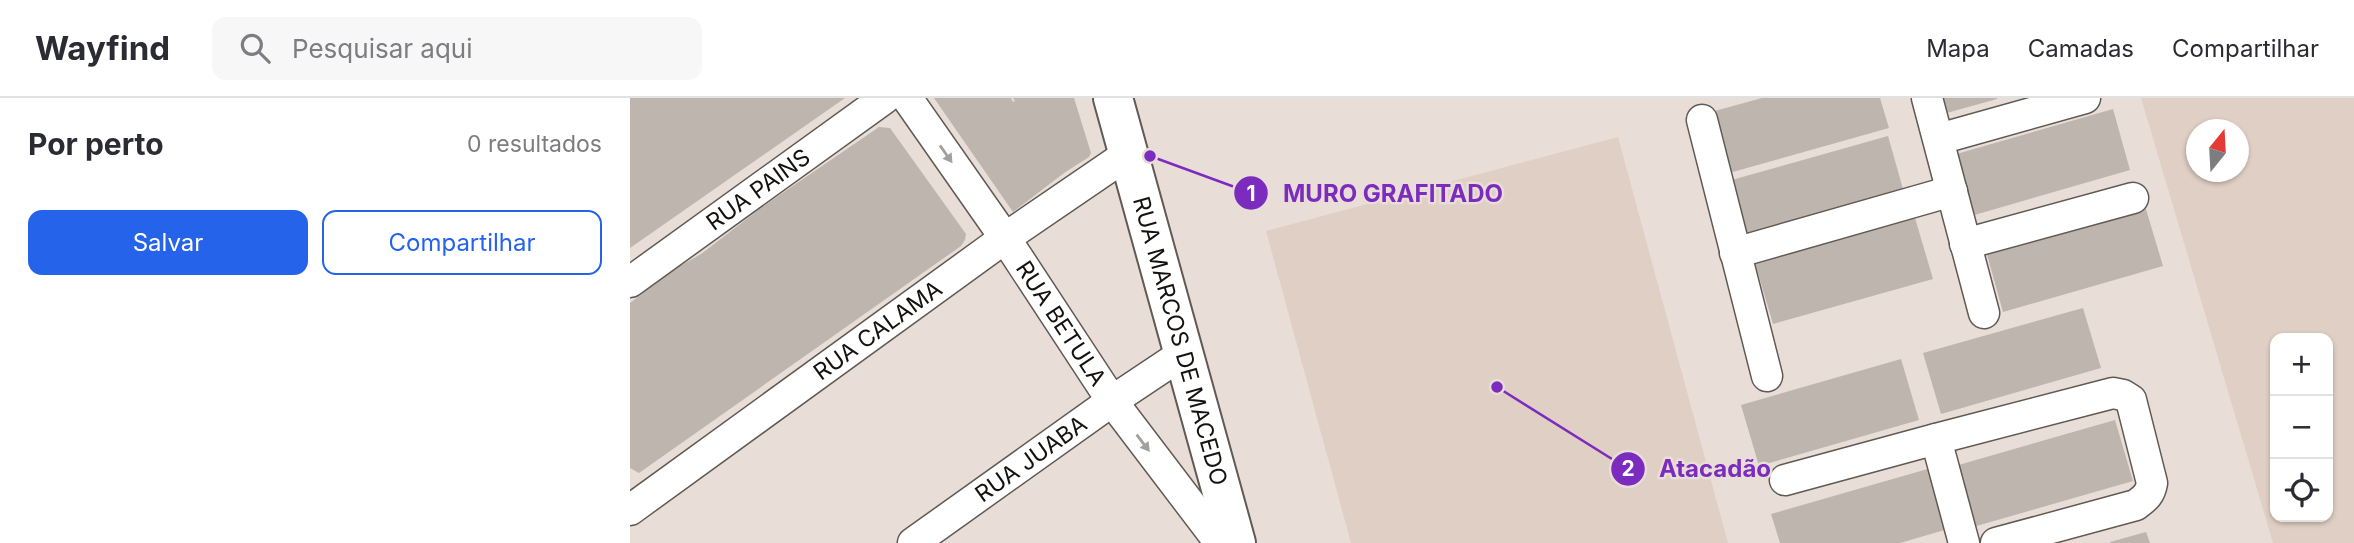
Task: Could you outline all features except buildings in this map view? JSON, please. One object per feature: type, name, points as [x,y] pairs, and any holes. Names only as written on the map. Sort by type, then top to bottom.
[{"type":"main road","name":"RUA MARCOS DE MACEDO","points":[[1113,98],[1236,543]]},
{"type":"street","name":"RUA PAINS","points":[[630,282],[885,98]]},
{"type":"street","name":"RUA BETULA","points":[[907,98],[1005,238],[1112,401],[1220,543]]},
{"type":"street","points":[[1927,98],[1984,313]]},
{"type":"street","points":[[1939,139],[2085,98]]},
{"type":"street","points":[[1702,120],[1767,376]]},
{"type":"street","name":"RUA CALAMA","points":[[632,505],[1005,238],[1128,154]]},
{"type":"street","points":[[1735,253],[1952,191]]},
{"type":"street","points":[[1965,244],[2133,198]]},
{"type":"street","name":"RUA JUABA","points":[[913,543],[1184,353]]},
{"type":"street","points":[[1785,480],[2113,393],[2131,400],[2152,483],[2147,498],[2136,505],[1996,543]]},
{"type":"street","points":[[1936,439],[1964,543]]},
{"type":"shaded area","points":[[2141,98],[2354,98],[2354,543],[2273,543]]},
{"type":"shaded area","points":[[1618,137],[1728,543],[1351,543],[1266,231]]},
{"type":"place","name":"MURO GRAFITADO","points":[[1150,156]]},
{"type":"place","name":"Atacadão","points":[[1497,387]]}]
